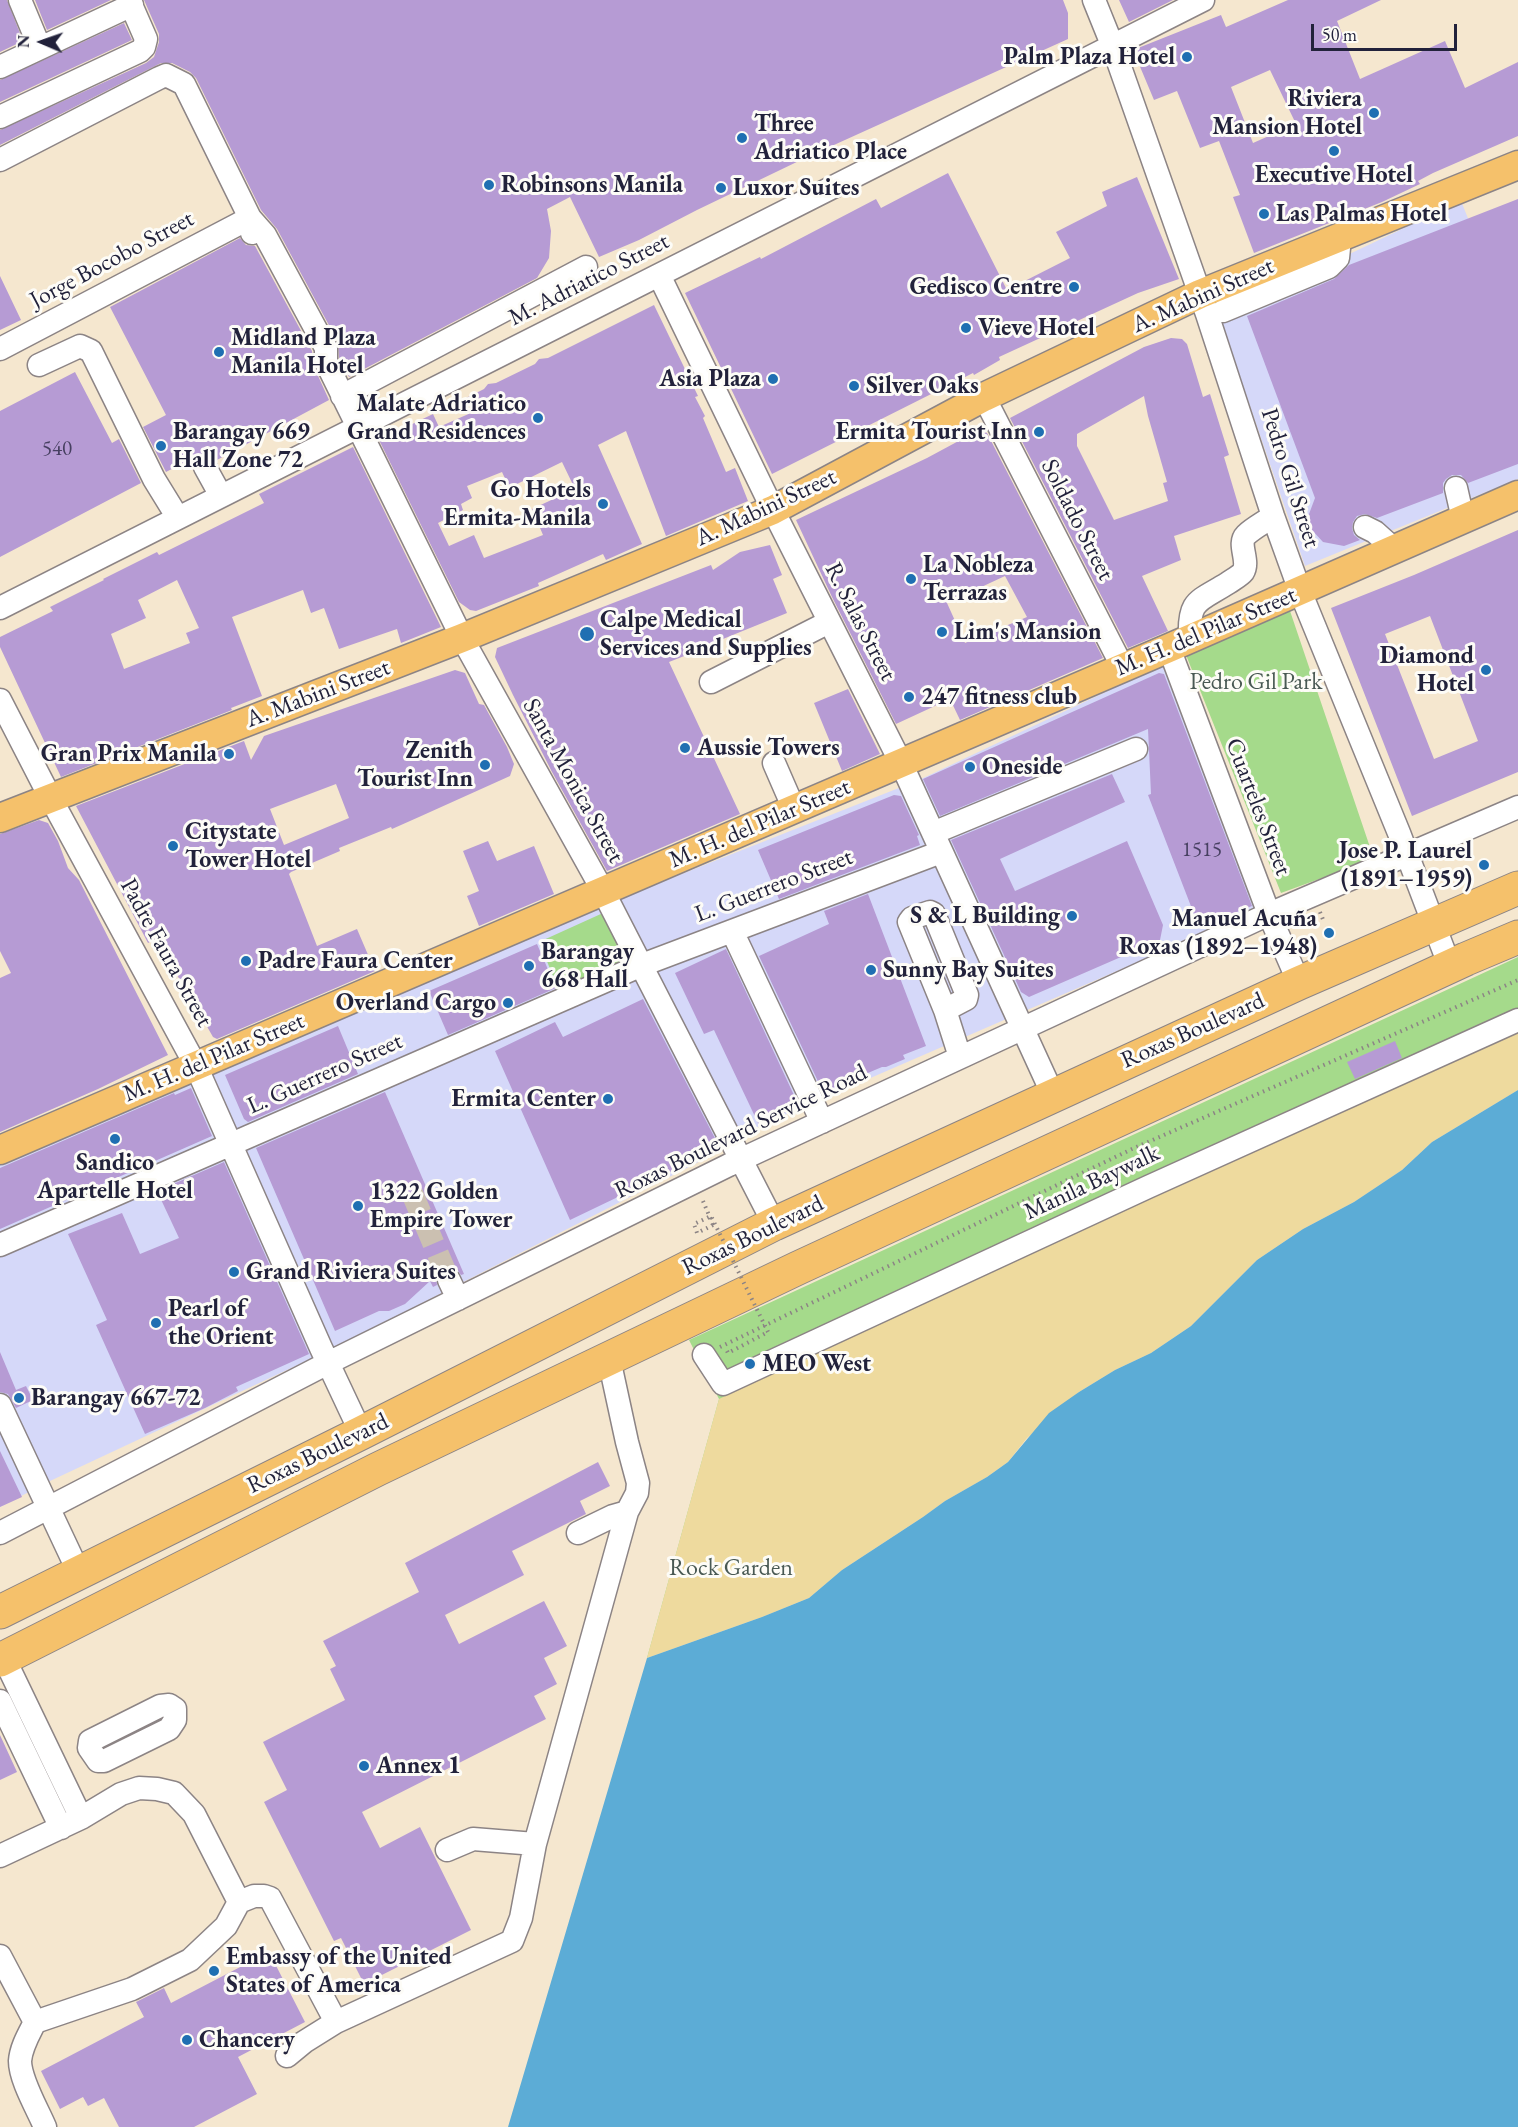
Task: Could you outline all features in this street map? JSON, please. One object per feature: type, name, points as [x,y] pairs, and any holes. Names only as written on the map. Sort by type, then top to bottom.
[{"type":"highway","name":"Roxas Boulevard","points":[[0,1612],[774,1224],[1299,983],[1518,888]]},
{"type":"highway","name":"Roxas Boulevard","points":[[2,1659],[378,1469],[798,1268],[1450,966],[1518,937]]},
{"type":"main road","name":"A. Mabini Street","points":[[0,818],[462,638],[773,510],[984,397],[1200,294],[1518,165]]},
{"type":"main road","name":"M. H. del Pilar Street","points":[[0,1150],[1180,644],[1518,495]]},
{"type":"street","points":[[21,0],[40,48]]},
{"type":"street","name":"Pedro Gil Street","points":[[1094,0],[1113,47],[1200,294],[1300,591],[1450,966]]},
{"type":"street","name":"M. Adriatico Street","points":[[0,608],[1203,0]]},
{"type":"street","points":[[0,67],[131,2],[146,39],[140,51],[0,117]]},
{"type":"street","name":"Santa Monica Street","points":[[0,160],[166,75],[184,84],[250,218],[265,235],[326,348],[326,362],[462,638],[603,891],[774,1224]]},
{"type":"street","name":"Jorge Bocobo Street","points":[[0,349],[250,218]]},
{"type":"street","points":[[1223,311],[1329,267],[1338,258],[1340,237]]},
{"type":"street","points":[[342,396],[586,267]]},
{"type":"street","name":"R. Salas Street","points":[[659,275],[773,510],[901,763],[1053,1095]]},
{"type":"street","points":[[39,365],[80,346],[91,351],[154,479],[178,518]]},
{"type":"street","name":"Soldado Street","points":[[984,397],[1123,668]]},
{"type":"street","points":[[205,467],[221,496]]},
{"type":"street","points":[[1456,488],[1463,519]]},
{"type":"street","points":[[1180,644],[1190,612],[1197,601],[1243,572],[1246,563],[1243,540],[1246,534],[1273,516]]},
{"type":"street","points":[[1365,527],[1376,532],[1394,549]]},
{"type":"street","points":[[711,682],[829,622]]},
{"type":"street","name":"Cuarteles Street","points":[[1180,644],[1269,914],[1299,983]]},
{"type":"street","name":"Padre Faura Street","points":[[0,700],[196,1066],[361,1433]]},
{"type":"street","name":"L. Guerrero Street","points":[[0,1245],[642,965],[732,930],[937,842],[1136,749]]},
{"type":"street","points":[[774,763],[794,809]]},
{"type":"street","name":"Roxas Boulevard Service Road","points":[[0,1533],[328,1363],[454,1289],[695,1183],[1269,914],[1518,807]]},
{"type":"street","points":[[732,930],[822,1122]]},
{"type":"street","points":[[945,1010],[960,1057]]},
{"type":"street","name":"Manila Baywalk","points":[[704,1355],[723,1384],[1148,1187],[1518,1020]]},
{"type":"street","points":[[287,2056],[304,2042],[336,2022],[510,1943],[517,1931],[535,1844],[627,1512],[637,1492],[638,1483],[609,1359]]},
{"type":"street","points":[[2,1413],[79,1573]]},
{"type":"street","points":[[578,1533],[613,1516],[627,1512]]},
{"type":"street","points":[[2,1659],[59,1770],[71,1823]]},
{"type":"street","points":[[0,1701],[71,1823]]},
{"type":"street","points":[[59,1770],[93,1754]]},
{"type":"street","points":[[0,1856],[71,1823],[122,1794],[139,1788],[157,1789],[174,1794],[195,1814],[239,1902]]},
{"type":"street","points":[[447,1850],[473,1839],[535,1844]]},
{"type":"street","points":[[45,2127],[22,2076],[20,2062],[24,2043],[35,2022],[132,1989],[190,1960],[226,1926],[239,1902],[254,1896],[270,1898],[336,2022]]},
{"type":"street","points":[[0,1956],[35,2022]]},
{"type":"path","points":[[704,1355],[1132,1149],[1518,980]]},
{"type":"path","points":[[695,1183],[713,1225],[698,1233],[694,1224],[711,1216],[768,1332],[728,1353]]},
{"type":"shaded area","points":[[1461,201],[1518,342],[1518,479],[1305,566],[1219,316]]},
{"type":"shaded area","points":[[1167,663],[1260,909],[739,1135],[616,900],[919,780]]},
{"type":"shaded area","points":[[604,907],[726,1148],[334,1348],[50,1481],[0,1507],[0,1162]]},
{"type":"green space","name":"Pedro Gil Park","points":[[1288,605],[1374,859],[1281,893],[1186,655]]},
{"type":"green space","points":[[603,913],[626,962],[567,987],[561,973],[553,976],[539,942]]},
{"type":"green space","name":"Rock Garden","points":[[1518,957],[1518,1027],[647,1658],[719,1399],[689,1340]]},
{"type":"sand","points":[[1518,1027],[1518,1090],[1432,1142],[1402,1170],[1354,1202],[1303,1229],[1257,1260],[1191,1326],[1151,1353],[1115,1370],[1079,1392],[1027,1438],[1008,1462],[842,1570],[809,1598],[647,1658],[719,1399],[1035,1246]]},
{"type":"water","points":[[1518,1090],[1518,2127],[508,2127],[647,1658],[809,1598],[842,1570],[1008,1462],[1049,1413],[1079,1392],[1115,1370],[1151,1353],[1191,1326],[1257,1260],[1303,1229],[1354,1202],[1402,1170],[1432,1142]]},
{"type":"building","points":[[0,0],[7,0],[23,41],[0,52]]},
{"type":"building","points":[[35,0],[111,0],[47,30]]},
{"type":"building","name":"Robinsons Manila","points":[[144,0],[1063,0],[1068,13],[1068,39],[803,159],[639,240],[599,257],[570,197],[547,209],[551,231],[549,258],[537,278],[349,377],[339,359],[338,342],[277,229],[261,210],[196,78],[190,72],[172,63],[161,63],[0,145],[0,130],[146,63],[154,57],[159,34]]},
{"type":"building","points":[[1119,0],[1173,0],[1129,22]]},
{"type":"building","points":[[1288,0],[1381,0],[1337,21],[1360,79],[1445,41],[1465,88],[1518,62],[1518,136],[1433,173],[1418,181],[1420,184],[1382,202],[1254,253],[1233,197],[1240,195],[1219,141],[1200,148],[1177,91],[1154,100],[1133,50],[1221,15],[1226,27]],"holes":[[[1270,70],[1296,124],[1253,143],[1231,87]]]},
{"type":"building","points":[[124,23],[132,40],[0,102],[0,80]]},
{"type":"building","points":[[948,173],[1007,290],[1070,258],[1056,232],[1107,206],[1102,192],[1137,177],[1179,279],[1138,293],[999,357],[1000,360],[974,375],[973,373],[772,474],[685,293],[760,257],[761,259],[876,199],[881,208]]},
{"type":"building","points":[[1518,199],[1518,464],[1468,483],[1461,475],[1452,475],[1443,483],[1443,493],[1377,518],[1365,514],[1357,516],[1352,528],[1354,535],[1360,540],[1344,546],[1323,542],[1311,529],[1309,514],[1315,498],[1247,316],[1334,279],[1349,265]]},
{"type":"building","name":"Midland Plaza Manila Hotel","points":[[240,238],[246,245],[255,246],[312,351],[314,367],[329,400],[217,460],[205,454],[198,456],[192,465],[189,460],[166,472],[143,427],[166,415],[110,307]]},
{"type":"building","points":[[0,276],[21,320],[0,330]]},
{"type":"building","points":[[654,305],[698,396],[695,397],[705,416],[703,418],[726,472],[735,468],[748,501],[666,536],[626,431],[598,445],[642,544],[606,560],[603,554],[538,583],[539,586],[476,611],[470,610],[459,602],[379,440],[433,414],[439,427],[473,412],[466,398],[484,389],[488,384],[496,383],[535,364],[539,359],[548,358]],"holes":[[[562,462],[575,489],[532,509],[543,535],[484,558],[474,535],[449,546],[438,523],[463,510],[461,504],[472,498],[467,486],[502,472],[508,485],[515,485]]]},
{"type":"building","points":[[1171,338],[1182,339],[1187,344],[1203,397],[1210,394],[1229,455],[1224,457],[1241,514],[1174,536],[1181,560],[1142,576],[1168,631],[1128,648],[1010,418],[1144,347]],"holes":[[[1144,396],[1167,482],[1163,483],[1168,501],[1114,520],[1077,446],[1077,434]]]},
{"type":"building","points":[[75,372],[112,443],[119,439],[141,483],[0,557],[0,411]]},
{"type":"building","points":[[979,430],[987,433],[1103,658],[960,720],[950,699],[896,724],[796,520],[927,458]],"holes":[[[1005,576],[1027,617],[965,643],[947,603]]]},
{"type":"building","points":[[353,447],[441,627],[401,643],[397,629],[339,649],[324,608],[311,613],[303,590],[232,617],[262,696],[61,777],[0,647],[0,637],[53,611],[50,607],[103,579],[157,552],[159,555],[264,503],[259,494]],"holes":[[[177,580],[199,628],[186,633],[190,643],[124,669],[111,634],[146,618],[138,600]]]},
{"type":"building","points":[[1518,530],[1518,772],[1412,816],[1331,608]],"holes":[[[1430,616],[1478,741],[1434,759],[1385,634]]]},
{"type":"building","points":[[770,545],[782,575],[773,579],[787,613],[718,641],[721,649],[704,655],[702,649],[669,662],[740,814],[607,871],[552,772],[513,695],[495,657],[497,648],[711,565],[713,570],[740,552]]},
{"type":"building","points":[[455,670],[465,673],[479,704],[484,705],[514,764],[510,776],[392,829],[391,827],[339,848],[340,851],[291,872],[289,874],[317,946],[357,929],[375,971],[217,1039],[213,1037],[197,1009],[191,985],[182,984],[157,938],[148,943],[76,806],[244,741],[251,760],[264,736]],"holes":[[[336,784],[349,818],[284,845],[270,809]]]},
{"type":"building","points":[[1159,673],[1164,674],[1252,906],[1199,927],[1148,795],[1151,794],[1148,729],[940,816],[923,779]]},
{"type":"building","points":[[848,689],[880,754],[842,771],[814,703]]},
{"type":"building","name":"S & L Building","points":[[1112,774],[1125,802],[1000,859],[1015,891],[1127,841],[1163,925],[1160,940],[1029,997],[1021,992],[951,840]]},
{"type":"building","points":[[894,795],[901,796],[919,835],[917,836],[920,845],[779,899],[758,850]]},
{"type":"building","points":[[39,820],[48,823],[58,841],[68,868],[79,880],[168,1055],[0,1132],[0,978],[11,973],[0,951],[0,834]]},
{"type":"building","points":[[488,841],[497,861],[534,846],[554,894],[479,926],[467,896],[479,891],[463,851]]},
{"type":"building","points":[[868,894],[926,1046],[903,1055],[905,1059],[823,1092],[759,956],[829,924],[824,911]]},
{"type":"building","points":[[537,944],[556,988],[448,1035],[429,991]]},
{"type":"building","points":[[726,949],[799,1106],[759,1125],[714,1030],[704,1034],[675,973]]},
{"type":"building","name":"Ermita Center","points":[[643,999],[720,1148],[570,1220],[495,1051],[555,1022],[563,1037]]},
{"type":"building","points":[[338,1026],[358,1074],[248,1122],[244,1119],[225,1075]]},
{"type":"building","points":[[1395,1041],[1402,1058],[1355,1079],[1347,1062]]},
{"type":"building","points":[[191,1088],[212,1136],[0,1229],[0,1168],[174,1093],[175,1095]]},
{"type":"building","name":"1322 Golden Empire Tower","points":[[385,1092],[464,1274],[461,1275],[457,1269],[451,1267],[444,1268],[438,1273],[437,1285],[433,1287],[430,1281],[405,1304],[389,1311],[379,1311],[335,1331],[256,1148]]},
{"type":"building","points":[[224,1162],[309,1354],[236,1387],[238,1391],[205,1408],[145,1434],[96,1325],[107,1320],[68,1234],[122,1213],[140,1254],[179,1238],[157,1191]]},
{"type":"building","points":[[0,1352],[16,1390],[26,1386],[33,1400],[16,1408],[8,1394],[0,1392]]},
{"type":"building","points":[[0,1451],[22,1497],[0,1507]]},
{"type":"building","name":"Annex 1","points":[[598,1462],[610,1486],[580,1501],[586,1514],[512,1551],[524,1575],[445,1615],[459,1644],[544,1601],[567,1646],[544,1658],[557,1684],[534,1696],[546,1719],[362,1812],[380,1848],[420,1827],[471,1930],[364,1984],[341,1938],[334,1941],[264,1802],[287,1790],[263,1742],[345,1700],[330,1669],[336,1666],[323,1641],[419,1592],[405,1563]]},
{"type":"building","points":[[0,1735],[17,1772],[0,1780]]},
{"type":"building","name":"Chancery","points":[[269,1952],[305,2022],[238,2057],[257,2094],[194,2127],[119,2127],[104,2098],[88,2106],[83,2097],[60,2109],[41,2071],[144,2017],[136,2002],[164,1988],[171,2003]]},
{"type":"tunnel","points":[[412,1193],[449,1280]]},
{"type":"place","name":"Palm Plaza Hotel","points":[[1187,57]]},
{"type":"place","name":"Riviera Mansion Hotel","points":[[1374,113]]},
{"type":"place","name":"Three Adriatico Place","points":[[742,138]]},
{"type":"place","name":"Executive Hotel","points":[[1334,151]]},
{"type":"place","name":"Robinsons Manila","points":[[489,185]]},
{"type":"place","name":"Luxor Suites","points":[[721,188]]},
{"type":"place","name":"Las Palmas Hotel","points":[[1264,214]]},
{"type":"place","name":"Gedisco Centre","points":[[1074,287]]},
{"type":"place","name":"Vieve Hotel","points":[[966,328]]},
{"type":"place","name":"Midland Plaza Manila Hotel","points":[[219,352]]},
{"type":"place","name":"Asia Plaza","points":[[773,379]]},
{"type":"place","name":"Silver Oaks","points":[[854,386]]},
{"type":"place","name":"Malate Adriatico Grand Residences","points":[[538,418]]},
{"type":"place","name":"Ermita Tourist Inn","points":[[1039,432]]},
{"type":"place","name":"Barangay 669 Hall Zone 72","points":[[161,446]]},
{"type":"place","name":"Go Hotels Ermita-Manila","points":[[603,504]]},
{"type":"place","name":"La Nobleza Terrazas","points":[[911,579]]},
{"type":"place","name":"Lim's Mansion","points":[[942,632]]},
{"type":"place","name":"Calpe Medical Services and Supplies","points":[[587,634]]},
{"type":"place","name":"Diamond Hotel","points":[[1486,670]]},
{"type":"place","name":"247 fitness club","points":[[909,697]]},
{"type":"place","name":"Aussie Towers","points":[[685,748]]},
{"type":"place","name":"Gran Prix Manila","points":[[229,754]]},
{"type":"place","name":"Zenith Tourist Inn","points":[[485,765]]},
{"type":"place","name":"Oneside","points":[[970,767]]},
{"type":"place","name":"Citystate Tower Hotel","points":[[173,846]]},
{"type":"place","name":"Jose P. Laurel (1891–1959)","points":[[1484,865]]},
{"type":"place","name":"S & L Building","points":[[1072,916]]},
{"type":"place","name":"Manuel Acuña Roxas (1892–1948)","points":[[1329,933]]},
{"type":"place","name":"Padre Faura Center","points":[[246,961]]},
{"type":"place","name":"Barangay 668 Hall","points":[[529,966]]},
{"type":"place","name":"Sunny Bay Suites","points":[[871,970]]},
{"type":"place","name":"Overland Cargo","points":[[508,1003]]},
{"type":"place","name":"Ermita Center","points":[[608,1099]]},
{"type":"place","name":"Sandico Apartelle Hotel","points":[[115,1139]]},
{"type":"place","name":"1322 Golden Empire Tower","points":[[358,1206]]},
{"type":"place","name":"Grand Riviera Suites","points":[[234,1272]]},
{"type":"place","name":"Pearl of the Orient","points":[[156,1323]]},
{"type":"place","name":"MEO West","points":[[750,1364]]},
{"type":"place","name":"Barangay 667-72","points":[[19,1398]]},
{"type":"place","name":"Annex 1","points":[[364,1766]]},
{"type":"place","name":"Embassy of the United States of America","points":[[214,1971]]},
{"type":"place","name":"Chancery","points":[[187,2040]]}]
